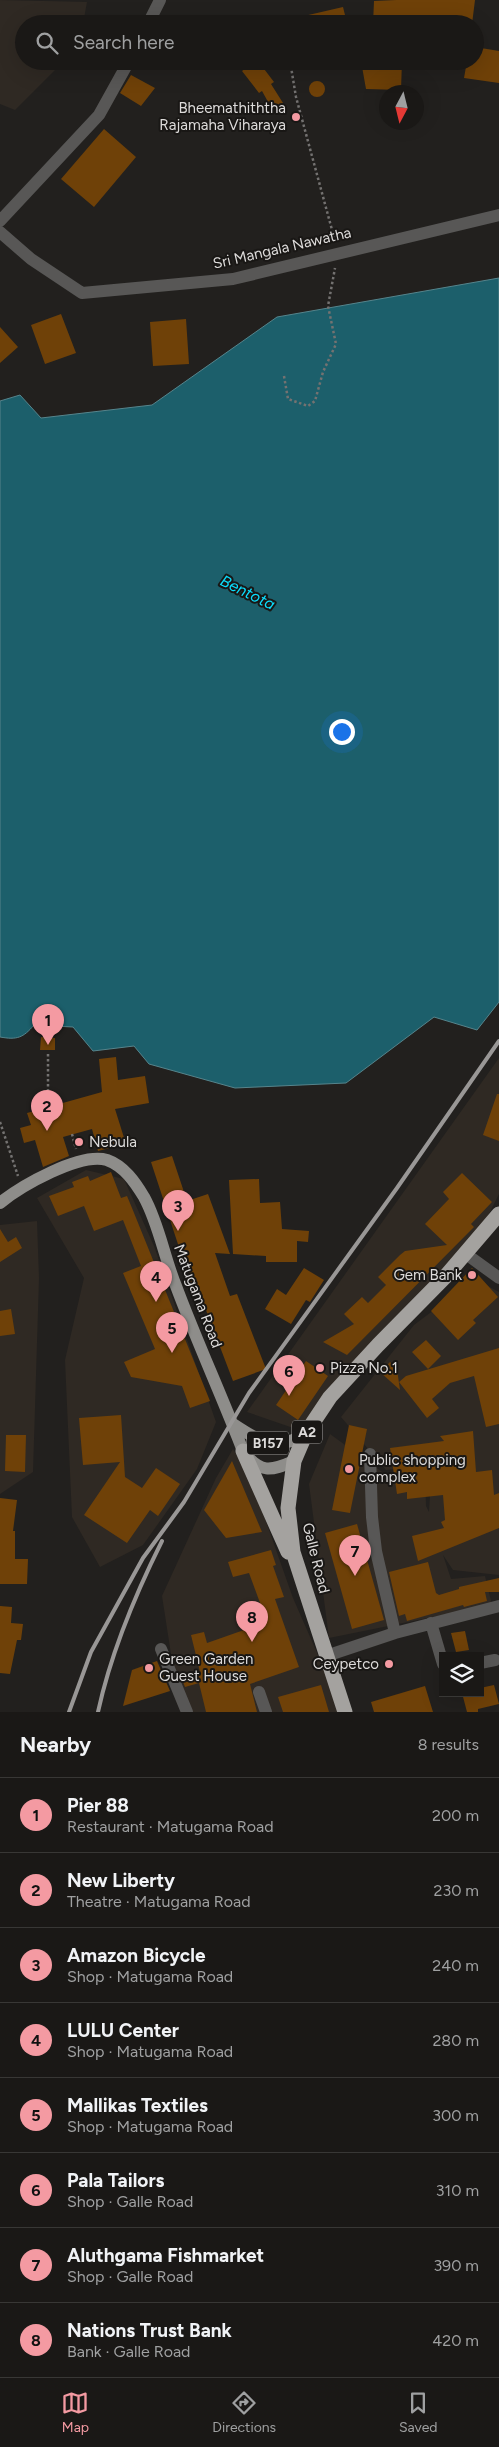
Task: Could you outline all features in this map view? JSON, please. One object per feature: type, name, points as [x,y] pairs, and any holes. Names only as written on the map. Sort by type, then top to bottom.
[{"type":"highway","name":"Galle Road","points":[[345,1712],[293,1552],[288,1514],[289,1487],[294,1461],[306,1433],[330,1397],[466,1254],[499,1214]]},
{"type":"highway","points":[[243,1452],[303,1585]]},
{"type":"main road","name":"Matugama Road","points":[[0,1203],[22,1187],[51,1172],[93,1160],[105,1160],[118,1166],[129,1175],[145,1199],[152,1216],[185,1310],[243,1452]]},
{"type":"main road","name":"B157","points":[[233,1424],[251,1436],[270,1444],[291,1442],[306,1433]]},
{"type":"main road","name":"B157","points":[[243,1452],[254,1464],[266,1469],[277,1468],[294,1461]]},
{"type":"street","points":[[152,15],[160,0]]},
{"type":"street","points":[[0,221],[99,115],[124,70]]},
{"type":"street","name":"Sri Mangala Nawatha","points":[[0,232],[31,259],[82,294],[233,279],[337,252],[499,215]]},
{"type":"street","points":[[466,1254],[499,1278]]},
{"type":"street","points":[[370,1454],[372,1517],[376,1551],[395,1633]]},
{"type":"street","points":[[326,1656],[395,1633],[499,1606]]},
{"type":"street","points":[[430,1623],[439,1652]]},
{"type":"street","points":[[161,1650],[187,1712]]},
{"type":"street","points":[[484,1662],[496,1660]]},
{"type":"street","points":[[260,1692],[266,1712]]},
{"type":"path","points":[[284,376],[288,399],[308,406],[315,401],[323,372],[336,344],[328,306],[337,252],[296,97],[292,70]]},
{"type":"path","points":[[48,1054],[48,1097],[58,1098],[62,1103]]},
{"type":"path","points":[[0,1125],[22,1187]]},
{"type":"shaded area","points":[[0,0],[87,2],[85,15],[15,15],[15,70],[55,70],[15,110],[0,104]]},
{"type":"shaded area","points":[[499,1058],[499,1194],[483,1226],[302,1431],[247,1412]]},
{"type":"shaded area","points":[[86,1170],[124,1179],[154,1246],[216,1422],[197,1469],[143,1545],[100,1567],[72,1517],[65,1360],[84,1278],[37,1198]]},
{"type":"shaded area","points":[[37,1221],[39,1278],[33,1472],[0,1494],[0,1225]]},
{"type":"shaded area","points":[[475,1279],[499,1292],[499,1575],[453,1570],[443,1555],[451,1579],[485,1576],[492,1605],[329,1638],[309,1484],[330,1434],[385,1474],[425,1469],[426,1506],[429,1512],[432,1464],[386,1470],[341,1417],[414,1325]]},
{"type":"shaded area","points":[[233,1449],[251,1479],[293,1598],[325,1671],[338,1712],[189,1712],[173,1667],[162,1596],[216,1478]]},
{"type":"water","name":"Bentota","points":[[499,278],[499,1002],[477,1030],[434,1017],[346,1083],[235,1088],[149,1064],[134,1046],[93,1051],[73,1027],[34,1025],[19,1037],[0,1037],[0,401],[20,395],[41,418],[152,405],[277,317]]},
{"type":"building","points":[[475,0],[473,15],[373,15],[374,1]]},
{"type":"building","points":[[343,7],[345,15],[308,15]]},
{"type":"building","points":[[484,48],[499,51],[499,83],[464,78],[465,70],[484,70]]},
{"type":"building","points":[[265,70],[274,82],[271,84],[283,103],[272,109],[262,91],[259,93],[242,71]]},
{"type":"building","points":[[363,70],[402,70],[401,85],[379,85],[379,89],[366,89]]},
{"type":"building","points":[[131,75],[155,88],[141,106],[120,93]]},
{"type":"building","points":[[317,81],[323,83],[325,89],[323,95],[317,97],[311,95],[309,89],[311,83]]},
{"type":"building","points":[[104,129],[136,157],[94,207],[61,179]]},
{"type":"building","points":[[61,314],[76,353],[45,364],[31,325]]},
{"type":"building","points":[[186,319],[189,364],[153,366],[150,322]]},
{"type":"building","points":[[0,327],[18,347],[0,363]]},
{"type":"building","points":[[41,1037],[55,1038],[55,1050],[40,1050]]},
{"type":"building","points":[[116,1057],[118,1080],[145,1076],[149,1103],[115,1109],[126,1144],[98,1151],[92,1129],[63,1137],[69,1156],[43,1167],[35,1140],[24,1143],[20,1128],[31,1125],[27,1113],[102,1092],[99,1059]]},
{"type":"building","points":[[497,1094],[499,1094],[499,1141],[483,1135]]},
{"type":"building","points":[[172,1156],[187,1201],[208,1194],[230,1254],[215,1253],[230,1296],[237,1294],[266,1369],[233,1381],[201,1297],[196,1299],[151,1162]]},
{"type":"building","points":[[111,1172],[121,1198],[127,1196],[210,1401],[190,1408],[182,1386],[131,1377],[124,1362],[155,1349],[123,1273],[141,1266],[123,1220],[94,1231],[84,1206],[58,1216],[49,1196],[74,1187],[72,1182],[88,1176],[90,1181]]},
{"type":"building","points":[[462,1173],[492,1202],[471,1224],[474,1227],[347,1355],[323,1342],[354,1324],[344,1314],[362,1297],[368,1303],[386,1285],[378,1277],[405,1251],[447,1245],[425,1224],[449,1199],[443,1192]]},
{"type":"building","points":[[259,1179],[260,1203],[280,1202],[282,1229],[309,1231],[308,1242],[297,1241],[297,1262],[266,1262],[266,1256],[233,1254],[229,1180]]},
{"type":"building","points":[[0,1229],[8,1242],[16,1237],[22,1248],[0,1262]]},
{"type":"building","points":[[304,1268],[324,1280],[310,1302],[306,1300],[291,1324],[265,1309],[277,1289],[286,1295]]},
{"type":"building","points":[[472,1268],[498,1297],[473,1320],[476,1323],[458,1340],[431,1311]]},
{"type":"building","points":[[11,1309],[15,1334],[0,1336],[0,1311]]},
{"type":"building","points":[[426,1340],[441,1356],[428,1369],[412,1352]]},
{"type":"building","points":[[499,1348],[499,1424],[486,1427],[474,1376],[450,1383],[432,1399],[439,1408],[427,1418],[399,1382],[406,1376]]},
{"type":"building","points":[[306,1361],[328,1376],[298,1420],[276,1405]]},
{"type":"building","points":[[390,1362],[397,1369],[400,1390],[380,1372]]},
{"type":"building","points":[[121,1415],[125,1477],[142,1488],[156,1468],[180,1484],[158,1516],[150,1510],[127,1543],[84,1515],[120,1462],[83,1465],[79,1418]]},
{"type":"building","name":"Public shopping complex","points":[[349,1425],[367,1429],[350,1513],[332,1510]]},
{"type":"building","points":[[473,1431],[476,1472],[492,1470],[494,1495],[499,1493],[499,1528],[418,1561],[412,1536],[444,1528],[441,1522],[445,1520],[443,1495],[407,1499],[407,1492],[397,1494],[390,1448],[444,1441],[440,1436]]},
{"type":"building","points":[[6,1435],[26,1435],[25,1472],[5,1471]]},
{"type":"building","points":[[232,1461],[262,1532],[226,1538],[204,1510]]},
{"type":"building","points":[[0,1498],[17,1500],[13,1531],[15,1531],[15,1559],[28,1559],[27,1584],[0,1584]]},
{"type":"building","points":[[357,1524],[384,1620],[352,1629],[325,1533]]},
{"type":"building","points":[[271,1550],[276,1565],[273,1566],[284,1597],[275,1599],[299,1667],[250,1684],[257,1712],[206,1712],[199,1683],[185,1687],[181,1676],[200,1672],[191,1635],[204,1632],[207,1643],[267,1622],[249,1573],[233,1577],[228,1562]]},
{"type":"building","points":[[428,1562],[436,1593],[439,1595],[459,1589],[459,1587],[499,1578],[499,1592],[485,1592],[487,1601],[464,1607],[463,1605],[407,1621],[405,1614],[399,1616],[389,1572]]},
{"type":"building","points":[[0,1606],[12,1607],[11,1623],[23,1624],[21,1640],[17,1640],[10,1674],[0,1673]]},
{"type":"building","points":[[465,1631],[469,1650],[456,1652],[451,1633]]},
{"type":"building","points":[[157,1661],[170,1691],[123,1706],[132,1670]]},
{"type":"building","points":[[321,1685],[329,1712],[283,1712],[278,1697]]},
{"type":"building","points":[[494,1685],[499,1704],[478,1709],[478,1712],[467,1712],[463,1697],[484,1697],[484,1687]]},
{"type":"building","points":[[425,1686],[433,1712],[374,1712],[371,1702]]},
{"type":"railway","points":[[69,1712],[91,1652],[143,1558],[184,1502],[249,1393],[397,1188],[499,1041]]},
{"type":"railway","points":[[98,1712],[103,1690],[125,1624],[142,1582],[162,1541]]},
{"type":"place","name":"Bheemathiththa Rajamaha Viharaya","points":[[296,117]]},
{"type":"place","name":"Pier 88","points":[[48,1045]]},
{"type":"place","name":"New Liberty","points":[[47,1131]]},
{"type":"place","name":"Nebula","points":[[79,1142]]},
{"type":"place","name":"Amazon Bicycle","points":[[178,1231]]},
{"type":"place","name":"Gem Bank","points":[[472,1275]]},
{"type":"place","name":"LULU Center","points":[[156,1302]]},
{"type":"place","name":"Mallikas Textiles","points":[[172,1353]]},
{"type":"place","name":"Pizza No.1","points":[[320,1368]]},
{"type":"place","name":"Pala Tailors","points":[[289,1396]]},
{"type":"place","name":"Public shopping complex","points":[[349,1469]]},
{"type":"place","name":"Aluthgama Fishmarket","points":[[355,1576]]},
{"type":"place","name":"Nations Trust Bank","points":[[252,1642]]},
{"type":"place","name":"Ceypetco","points":[[389,1664]]},
{"type":"place","name":"Green Garden Guest House","points":[[149,1668]]}]
